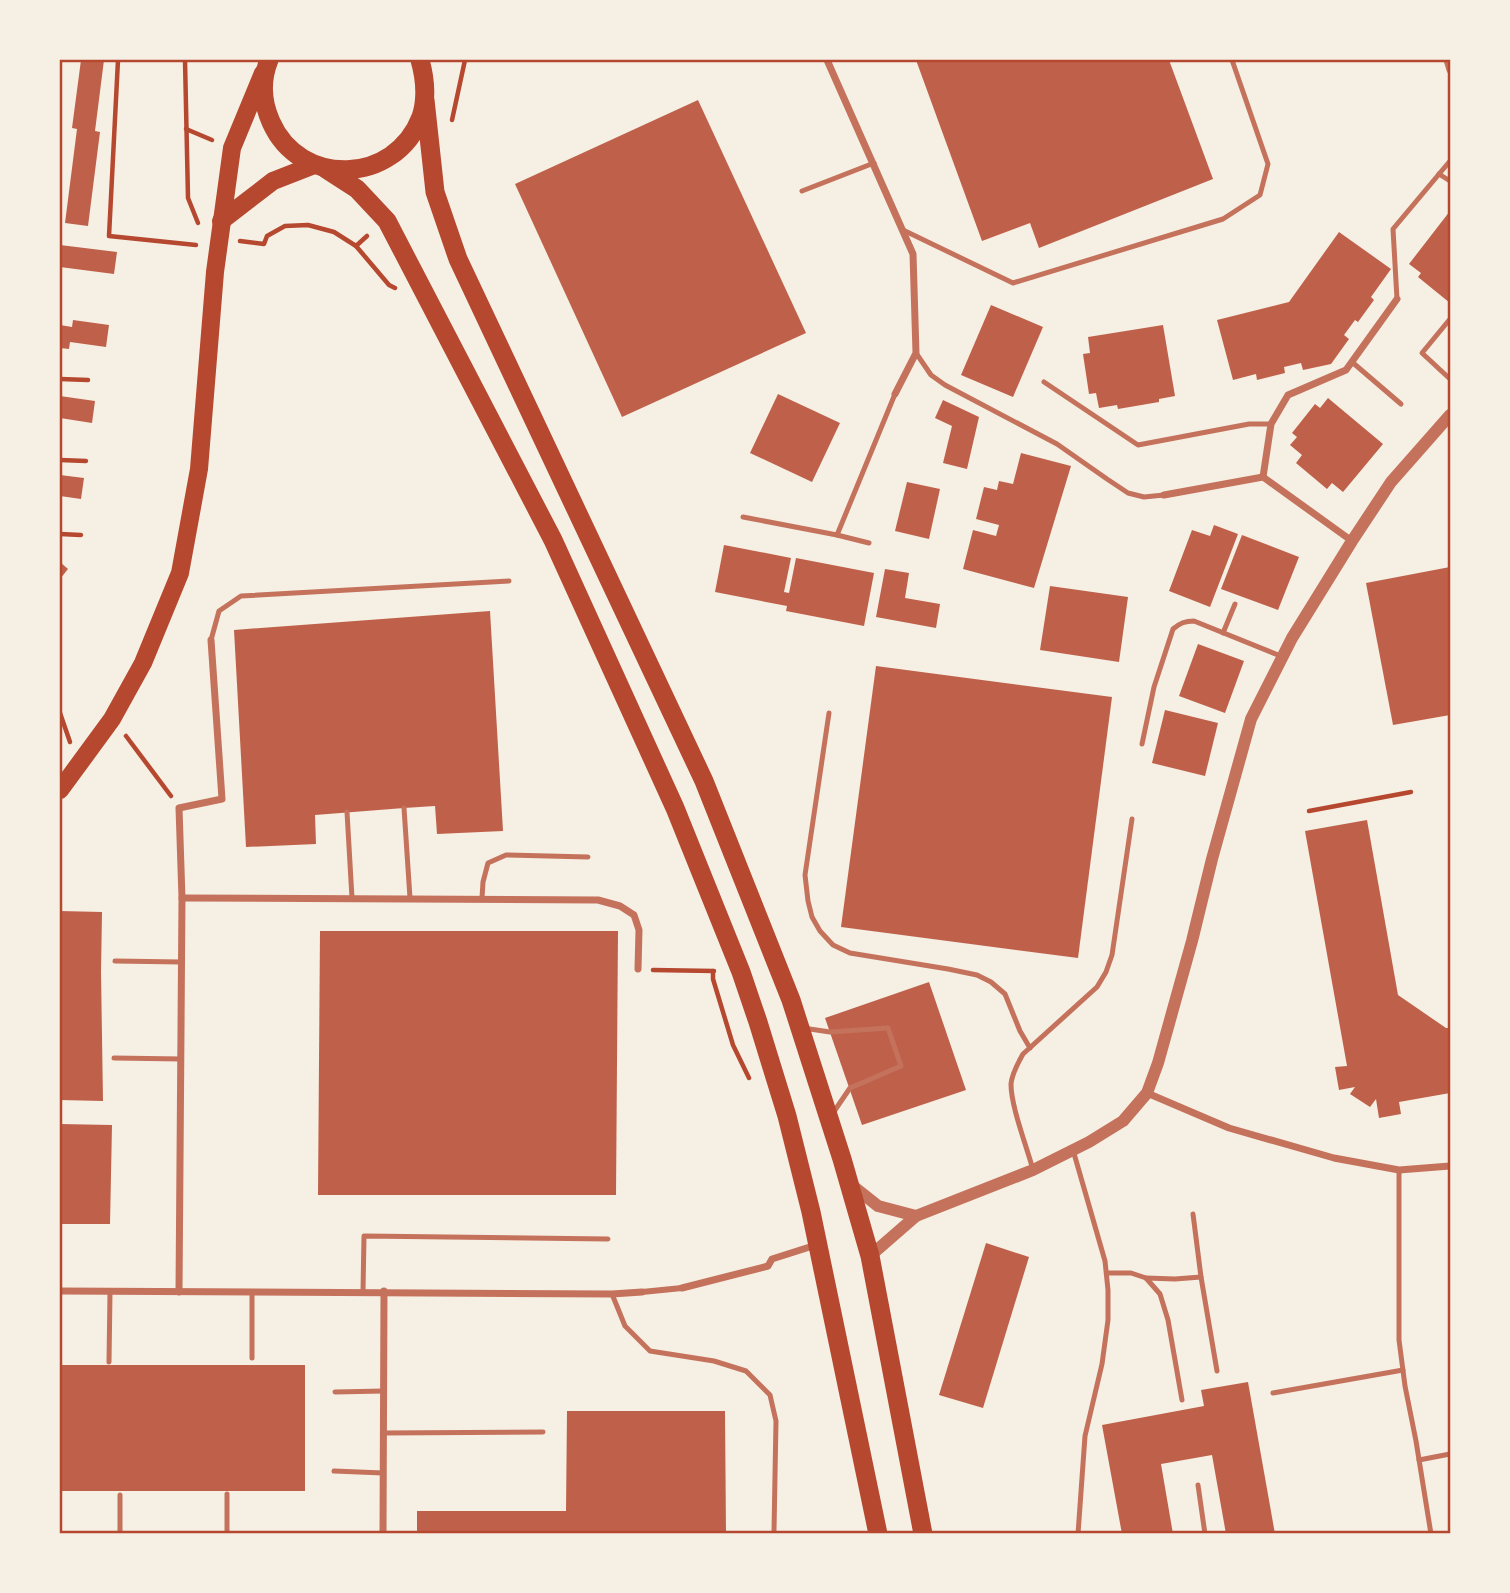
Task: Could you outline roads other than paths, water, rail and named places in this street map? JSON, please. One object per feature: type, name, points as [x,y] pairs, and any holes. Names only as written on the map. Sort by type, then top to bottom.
[{"type":"highway","points":[[420,60],[435,192],[458,259],[704,780],[791,1000],[870,1256],[923,1534]]},
{"type":"highway","points":[[268,61],[263,86],[266,110],[276,133],[294,153],[357,189],[387,221],[553,540],[675,808],[741,972],[787,1116],[878,1534]]},
{"type":"highway","points":[[320,167],[353,170],[377,164],[397,151],[413,133],[425,100]]},
{"type":"main road","points":[[60,790],[113,719],[143,663],[180,573],[199,469],[218,248],[232,148],[268,61]]},
{"type":"main road","points":[[221,220],[273,181],[320,167]]},
{"type":"street","points":[[827,60],[913,254],[916,354],[895,394]]},
{"type":"street","points":[[1447,60],[1451,70]]},
{"type":"street","points":[[1264,477],[1271,424],[1288,395],[1346,370],[1397,299]]},
{"type":"street","points":[[870,1256],[916,1216],[1033,1170],[1123,1121],[1147,1093],[1165,1039],[1251,719],[1292,638],[1352,541],[1391,482],[1451,415]]},
{"type":"street","points":[[1164,495],[1264,477],[1352,541]]},
{"type":"street","points":[[180,1292],[180,808],[222,799],[211,640]]},
{"type":"street","points":[[182,898],[598,900],[620,906],[634,915],[639,930],[638,969]]},
{"type":"street","points":[[1147,1093],[1229,1128],[1334,1158],[1399,1170],[1451,1166]]},
{"type":"street","points":[[849,1182],[878,1206],[916,1216]]},
{"type":"street","points":[[60,1291],[612,1294],[682,1288],[768,1266],[772,1259],[817,1244]]},
{"type":"street","points":[[383,1534],[384,1291]]},
{"type":"lane","points":[[903,230],[1013,283],[1223,219],[1260,195],[1268,163],[1232,60]]},
{"type":"lane","points":[[1397,299],[1393,229],[1451,161]]},
{"type":"lane","points":[[802,191],[874,163]]},
{"type":"lane","points":[[1439,174],[1451,181]]},
{"type":"lane","points":[[1451,319],[1422,353],[1451,379]]},
{"type":"lane","points":[[916,354],[931,374],[945,385],[1057,444],[1128,493],[1144,497],[1164,495]]},
{"type":"lane","points":[[1352,362],[1401,404]]},
{"type":"lane","points":[[1044,382],[1138,445],[1249,424],[1271,424]]},
{"type":"lane","points":[[837,535],[895,394]]},
{"type":"lane","points":[[743,517],[869,543]]},
{"type":"lane","points":[[211,640],[219,611],[241,596],[509,581]]},
{"type":"lane","points":[[1223,633],[1235,604]]},
{"type":"lane","points":[[1142,744],[1154,687],[1173,629],[1179,624],[1194,621],[1283,657]]},
{"type":"lane","points":[[829,713],[805,875],[812,917],[820,931],[833,945],[850,953],[968,973],[991,982],[1005,994],[1030,1048]]},
{"type":"lane","points":[[404,808],[410,898]]},
{"type":"lane","points":[[347,812],[352,898]]},
{"type":"lane","points":[[1033,1170],[1014,1104],[1012,1084],[1015,1068],[1023,1054],[1097,988],[1106,972],[1112,955],[1132,819]]},
{"type":"lane","points":[[482,898],[488,863],[506,855],[588,857]]},
{"type":"lane","points":[[115,961],[181,962]]},
{"type":"lane","points":[[800,1028],[830,1032],[888,1028],[901,1066],[850,1088],[829,1118]]},
{"type":"lane","points":[[114,1058],[181,1059]]},
{"type":"lane","points":[[1073,1150],[1105,1261],[1108,1320],[1102,1364],[1085,1436],[1078,1534]]},
{"type":"lane","points":[[1399,1170],[1399,1340],[1431,1534]]},
{"type":"lane","points":[[1194,1214],[1201,1277],[1217,1371]]},
{"type":"lane","points":[[363,1292],[364,1236],[608,1238]]},
{"type":"lane","points":[[1107,1273],[1131,1273],[1146,1278],[1201,1277]]},
{"type":"lane","points":[[1146,1278],[1160,1294],[1168,1320],[1182,1400]]},
{"type":"lane","points":[[110,1292],[110,1362]]},
{"type":"lane","points":[[252,1292],[252,1358]]},
{"type":"lane","points":[[612,1294],[625,1326],[650,1351],[714,1361],[746,1371],[770,1395],[776,1421],[774,1531]]},
{"type":"lane","points":[[1273,1393],[1403,1370]]},
{"type":"lane","points":[[335,1392],[384,1391]]},
{"type":"lane","points":[[383,1433],[543,1432]]},
{"type":"lane","points":[[1419,1460],[1451,1454]]},
{"type":"lane","points":[[334,1471],[383,1473]]},
{"type":"lane","points":[[1198,1485],[1205,1534]]},
{"type":"lane","points":[[227,1494],[227,1534]]},
{"type":"lane","points":[[120,1495],[120,1534]]}]
